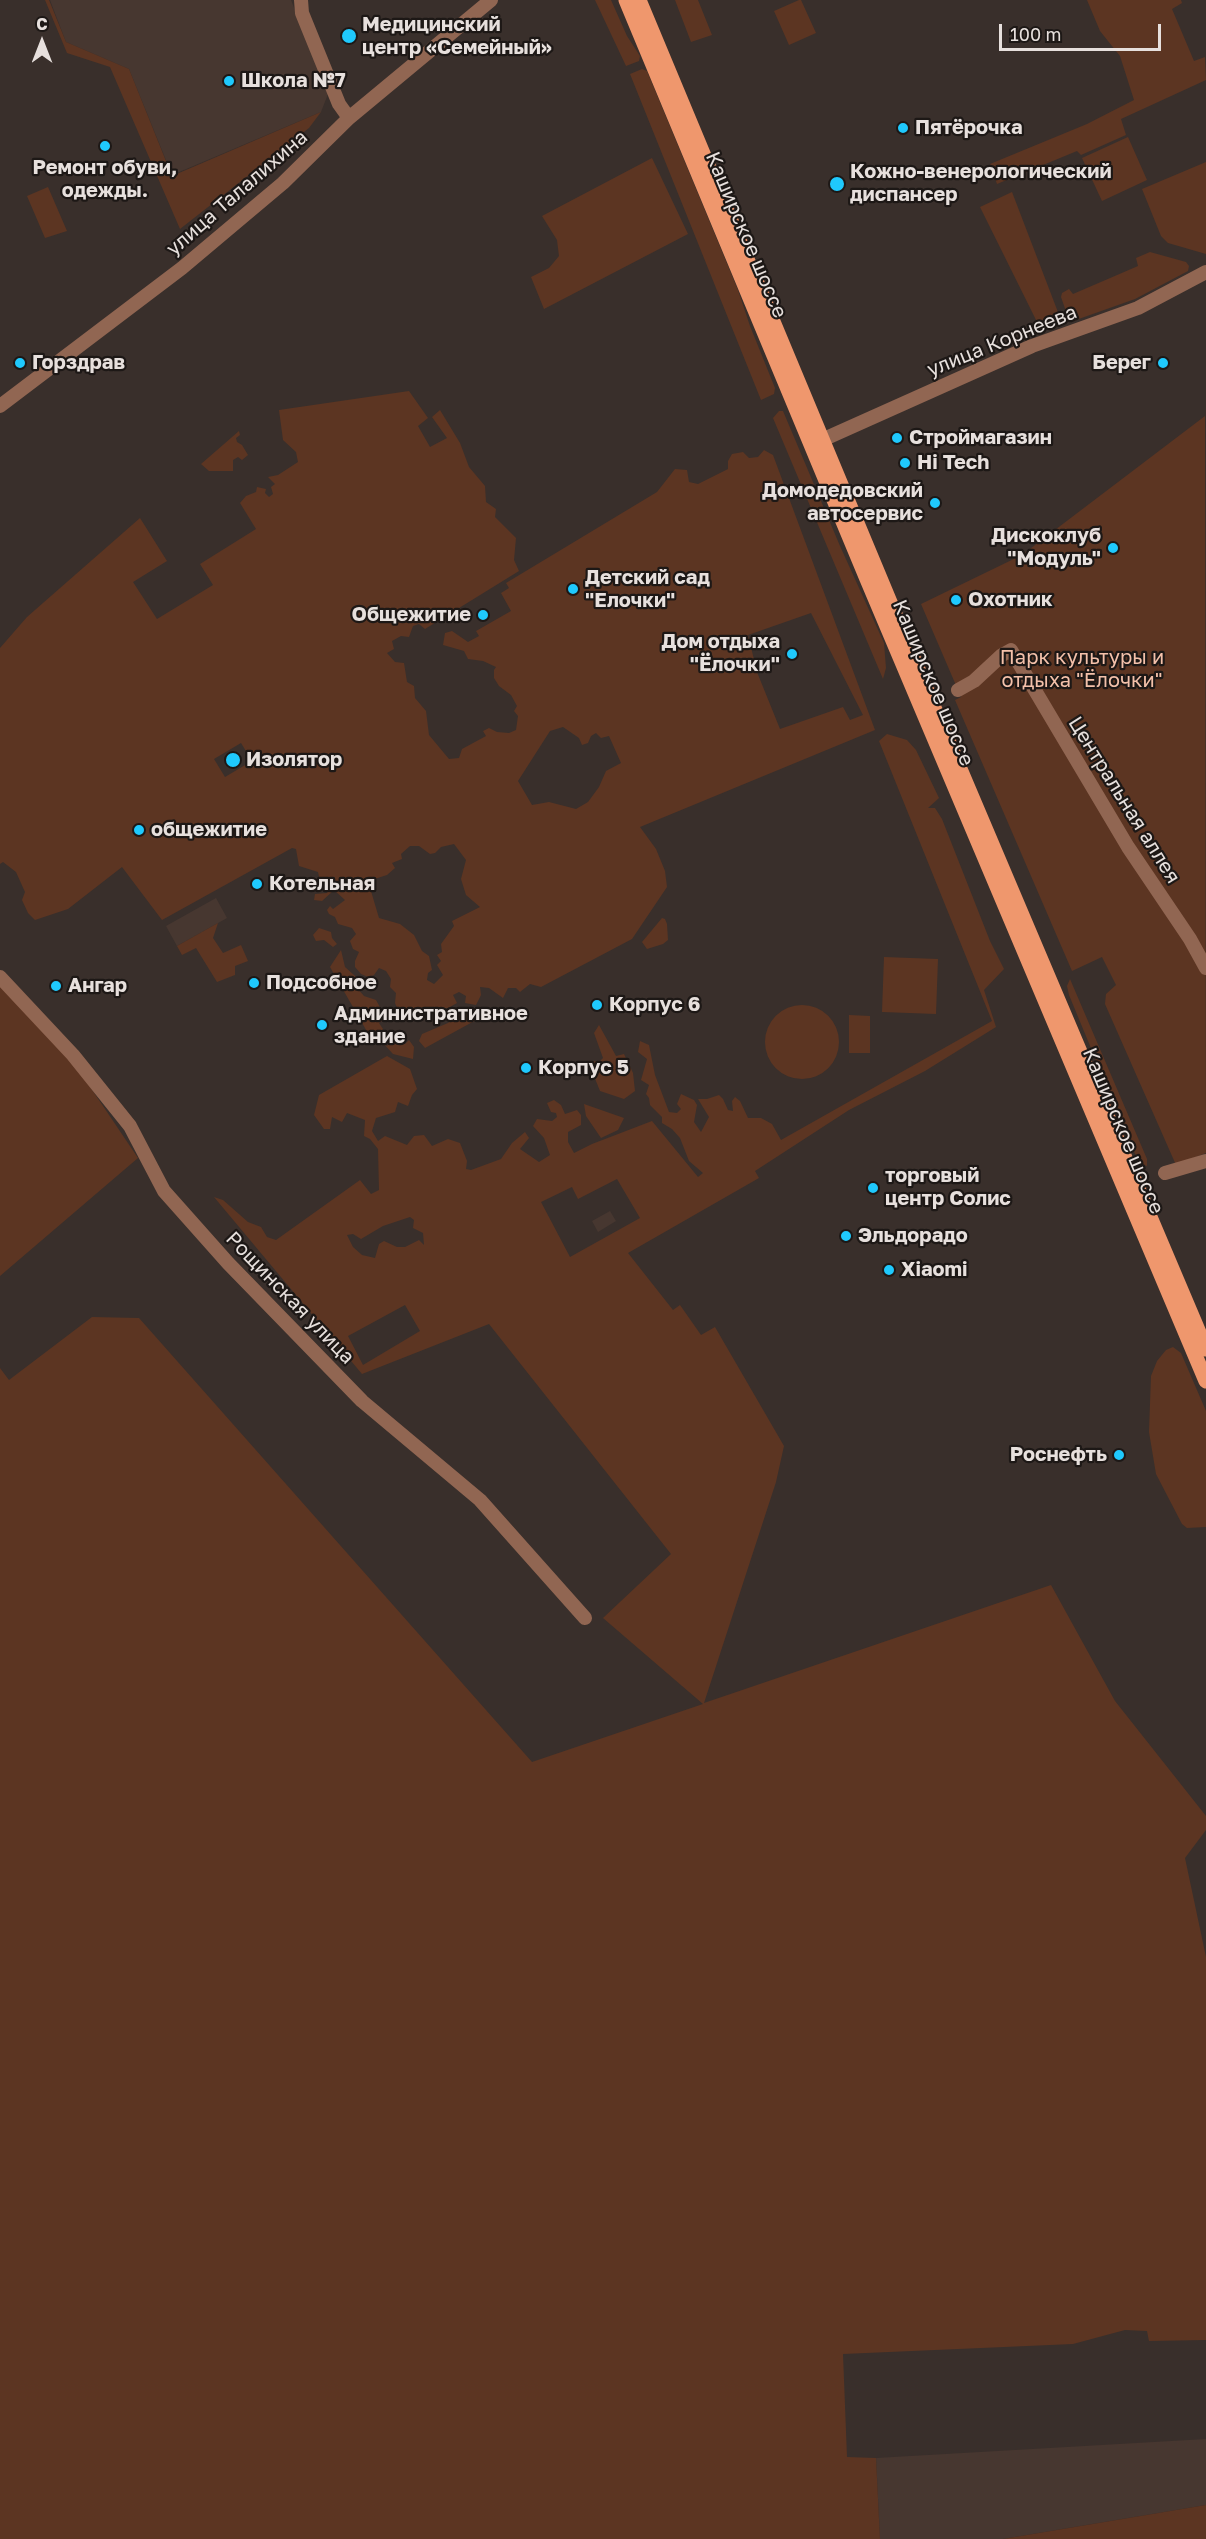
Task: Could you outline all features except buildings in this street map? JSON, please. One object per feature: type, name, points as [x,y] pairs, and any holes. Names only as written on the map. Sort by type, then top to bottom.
[{"type":"main road","name":"Каширское шоссе","points":[[626,0],[1206,1349]]},
{"type":"main road","name":"Каширское шоссе","points":[[639,0],[816,442],[1206,1381]]},
{"type":"street","points":[[301,0],[302,13],[339,104],[349,118]]},
{"type":"street","name":"улица Талалихина","points":[[0,406],[190,261],[283,183],[349,118],[491,0]]},
{"type":"street","name":"улица Корнеева","points":[[816,442],[1032,346],[1144,306],[1206,272]]},
{"type":"street","name":"Центральная аллея","points":[[958,690],[974,681],[1002,655],[1011,650],[1128,847],[1190,939],[1206,968]]},
{"type":"street","name":"Рощинская улица","points":[[0,977],[74,1055],[130,1126],[164,1191],[228,1263],[362,1401],[480,1500],[585,1618]]},
{"type":"street","points":[[1166,1173],[1206,1161]]},
{"type":"shaded area","name":"Школа №7","points":[[50,0],[291,0],[328,94],[321,112],[172,175],[129,69],[66,42]]},
{"type":"shaded area","name":"Котельная","points":[[216,898],[227,918],[177,946],[166,926]]},
{"type":"shaded area","points":[[610,1211],[616,1221],[598,1232],[592,1221]]},
{"type":"shaded area","points":[[1206,2439],[1206,2505],[1003,2539],[880,2539],[876,2458]]},
{"type":"green space","points":[[45,0],[49,0],[66,42],[129,69],[172,176],[321,112],[309,128],[180,229],[110,67],[67,53]]},
{"type":"green space","points":[[595,0],[611,0],[627,36],[640,56],[639,61],[626,66]]},
{"type":"green space","points":[[675,0],[698,0],[712,35],[691,42]]},
{"type":"green space","points":[[799,0],[816,33],[789,45],[774,11]]},
{"type":"green space","points":[[1087,0],[1181,0],[1182,3],[1172,9],[1194,61],[1205,57],[1206,80],[1121,119],[1126,135],[1081,155],[1077,151],[997,184],[990,164],[1087,124],[1134,100],[1120,56],[1100,31]]},
{"type":"green space","points":[[642,69],[647,71],[738,290],[775,388],[774,394],[761,400],[630,74]]},
{"type":"green space","points":[[1128,137],[1147,180],[1102,201],[1082,158]]},
{"type":"green space","points":[[652,158],[688,234],[544,309],[531,277],[549,268],[559,256],[557,240],[542,216]]},
{"type":"green space","points":[[1206,162],[1206,254],[1168,243],[1161,236],[1142,189]]},
{"type":"green space","points":[[48,187],[67,231],[45,238],[27,196]]},
{"type":"green space","points":[[1012,192],[1061,320],[1039,326],[980,207]]},
{"type":"green space","points":[[1150,252],[1186,262],[1189,266],[1188,271],[1135,299],[1073,321],[1069,320],[1061,297],[1062,293],[1069,289],[1073,294],[1138,266],[1136,258]]},
{"type":"green space","points":[[409,391],[428,418],[418,426],[430,447],[447,438],[432,417],[440,410],[460,443],[469,467],[485,486],[486,502],[496,509],[495,517],[516,538],[514,560],[519,571],[425,629],[419,624],[413,626],[409,637],[401,636],[392,641],[394,649],[387,653],[395,662],[404,663],[407,682],[414,686],[415,698],[426,711],[429,735],[449,759],[459,758],[462,749],[486,736],[483,731],[489,728],[497,732],[509,733],[516,730],[518,716],[514,711],[517,706],[511,695],[499,686],[494,678],[496,667],[483,661],[468,659],[464,651],[443,645],[445,633],[452,631],[468,642],[479,636],[476,631],[511,611],[501,593],[509,588],[506,583],[657,492],[675,469],[687,470],[689,482],[698,484],[728,469],[728,461],[732,454],[743,452],[749,458],[758,457],[764,450],[773,455],[875,730],[640,827],[656,849],[665,871],[667,887],[632,939],[541,987],[530,984],[520,992],[516,988],[508,988],[503,998],[489,988],[480,987],[481,995],[476,1005],[465,1003],[466,996],[459,992],[453,995],[457,1003],[448,1008],[433,1008],[403,1022],[395,1003],[396,993],[390,987],[391,979],[386,971],[379,968],[374,975],[368,977],[361,974],[355,967],[359,952],[353,949],[350,941],[356,934],[352,928],[338,924],[335,917],[327,910],[330,906],[333,909],[345,900],[334,890],[322,901],[314,900],[315,894],[327,893],[327,888],[321,886],[318,872],[299,866],[296,849],[292,848],[162,920],[122,867],[68,909],[35,920],[28,913],[22,900],[25,892],[16,872],[3,862],[0,864],[0,648],[27,617],[140,518],[167,561],[133,582],[157,619],[213,585],[200,564],[256,529],[240,503],[246,496],[256,492],[257,487],[266,489],[265,493],[269,497],[273,494],[271,487],[275,484],[268,477],[278,475],[298,462],[296,452],[283,440],[279,410]],"holes":[[[811,613],[863,715],[850,720],[843,707],[780,729],[757,672],[748,635]],[[563,727],[579,738],[582,745],[588,743],[591,736],[596,733],[601,738],[609,736],[621,763],[606,771],[599,787],[588,802],[576,809],[549,802],[532,805],[518,781],[550,731]],[[241,743],[252,761],[225,777],[214,759]],[[454,844],[466,860],[461,879],[466,895],[480,907],[452,921],[454,926],[441,944],[442,952],[437,955],[441,961],[437,965],[443,975],[434,984],[427,980],[428,973],[432,970],[429,956],[422,951],[414,935],[400,924],[379,918],[368,881],[387,875],[395,868],[392,863],[402,859],[401,854],[410,846],[419,846],[430,854],[435,853],[441,847]]]},
{"type":"green space","points":[[779,411],[783,411],[884,643],[886,668],[883,679],[773,418]]},
{"type":"green space","name":"Парк культуры и отдыха \"Ёлочки\"","points":[[1205,416],[1206,1153],[1176,1165],[1105,1004],[1106,994],[1116,985],[1102,957],[1072,971],[955,700],[961,697],[921,604],[1022,555]]},
{"type":"green space","points":[[239,431],[237,442],[242,445],[248,455],[242,460],[238,457],[233,460],[233,471],[209,471],[201,464]]},
{"type":"green space","points":[[887,734],[907,740],[916,750],[939,798],[928,808],[935,808],[942,819],[990,941],[1004,969],[984,990],[996,1027],[925,1071],[849,1110],[755,1171],[759,1178],[628,1253],[673,1310],[680,1305],[701,1335],[715,1327],[784,1446],[776,1482],[704,1703],[1051,1585],[1115,1701],[1206,1816],[1206,1830],[1185,1858],[1206,1957],[1206,2340],[1149,2341],[1147,2331],[1125,2330],[1073,2344],[843,2354],[847,2457],[876,2458],[880,2539],[0,2539],[0,1368],[9,1380],[92,1317],[139,1318],[532,1762],[703,1704],[603,1618],[671,1554],[489,1324],[362,1374],[214,1197],[223,1200],[248,1222],[261,1227],[267,1237],[276,1240],[360,1180],[371,1194],[379,1190],[378,1149],[370,1139],[364,1136],[365,1120],[347,1113],[342,1122],[332,1117],[330,1129],[324,1129],[314,1115],[319,1095],[387,1056],[410,1069],[417,1089],[408,1106],[398,1102],[395,1112],[376,1118],[372,1131],[378,1141],[385,1136],[407,1145],[414,1136],[424,1135],[432,1146],[448,1139],[460,1143],[467,1161],[466,1169],[471,1170],[501,1159],[512,1143],[525,1132],[529,1138],[520,1149],[539,1162],[550,1155],[544,1138],[533,1126],[537,1119],[552,1121],[557,1117],[556,1113],[551,1112],[547,1103],[554,1100],[561,1105],[565,1114],[577,1110],[581,1115],[581,1125],[568,1132],[568,1142],[574,1153],[652,1121],[698,1177],[703,1173],[689,1161],[680,1138],[662,1123],[662,1117],[650,1105],[646,1094],[649,1085],[641,1080],[647,1059],[638,1052],[640,1041],[649,1045],[655,1075],[669,1112],[677,1113],[681,1109],[677,1104],[681,1094],[694,1100],[697,1105],[694,1122],[701,1132],[709,1117],[698,1099],[719,1095],[728,1110],[733,1111],[732,1101],[735,1097],[740,1101],[748,1118],[761,1118],[772,1124],[781,1140],[992,1021],[879,741]],"holes":[[[617,1179],[640,1218],[570,1257],[541,1202],[572,1187],[578,1199]],[[410,1217],[414,1220],[413,1228],[423,1233],[424,1245],[419,1240],[405,1247],[397,1247],[384,1241],[379,1244],[375,1258],[362,1255],[353,1247],[347,1235],[353,1234],[361,1239],[383,1226]],[[405,1305],[420,1331],[363,1365],[348,1336]]]},
{"type":"green space","points":[[662,918],[667,924],[668,940],[647,949],[642,942]]},
{"type":"green space","points":[[218,923],[213,938],[223,953],[241,945],[248,961],[235,966],[235,975],[217,982],[196,948],[182,955],[177,946]]},
{"type":"green space","points":[[319,928],[331,932],[337,944],[333,947],[324,940],[316,941],[313,935]]},
{"type":"green space","points":[[341,950],[345,967],[364,984],[357,988],[364,996],[376,1000],[386,1018],[379,1023],[383,1029],[380,1037],[369,1035],[330,967]]},
{"type":"green space","points":[[884,957],[938,959],[936,1014],[882,1012]]},
{"type":"green space","points":[[1070,979],[1147,1159],[1147,1166],[1141,1164],[1133,1150],[1069,995],[1067,986]]},
{"type":"green space","points":[[0,986],[72,1060],[138,1158],[0,1276]]},
{"type":"green space","points":[[802,1005],[823,1011],[833,1021],[839,1042],[833,1063],[823,1073],[802,1079],[781,1073],[771,1063],[765,1042],[771,1021],[781,1011]]},
{"type":"green space","points":[[464,1010],[474,1013],[478,1019],[425,1048],[419,1041],[422,1034],[448,1023]]},
{"type":"green space","points":[[849,1015],[870,1016],[870,1053],[849,1053]]},
{"type":"green space","points":[[599,1025],[616,1056],[624,1054],[633,1073],[635,1091],[624,1099],[600,1091],[590,1066],[592,1061],[599,1062],[603,1058],[594,1033]]},
{"type":"green space","points":[[395,1038],[405,1044],[409,1040],[414,1047],[413,1059],[393,1054],[383,1043],[387,1046]]},
{"type":"green space","points":[[584,1104],[624,1118],[618,1130],[601,1138],[586,1116]]},
{"type":"green space","points":[[1173,1347],[1181,1353],[1206,1411],[1206,1527],[1187,1528],[1182,1524],[1156,1474],[1149,1432],[1151,1376],[1157,1361],[1166,1350]]},
{"type":"green space","points":[[1206,2505],[1206,2539],[1003,2539]]},
{"type":"place","name":"Медицинский центр «Семейный»","points":[[349,36]]},
{"type":"place","name":"Школа №7","points":[[229,81]]},
{"type":"place","name":"Пятёрочка","points":[[903,128]]},
{"type":"place","name":"Ремонт обуви, одежды.","points":[[105,146]]},
{"type":"place","name":"Кожно-венерологический диспансер","points":[[837,184]]},
{"type":"place","name":"Горздрав","points":[[20,363]]},
{"type":"place","name":"Берег","points":[[1163,363]]},
{"type":"place","name":"Строймагазин","points":[[897,438]]},
{"type":"place","name":"Hi Tech","points":[[905,463]]},
{"type":"place","name":"Домодедовский автосервис","points":[[935,503]]},
{"type":"place","name":"Дискоклуб \"Модуль\"","points":[[1113,548]]},
{"type":"place","name":"Детский сад \"Елочки\"","points":[[573,589]]},
{"type":"place","name":"Охотник","points":[[956,600]]},
{"type":"place","name":"Общежитие","points":[[483,615]]},
{"type":"place","name":"Дом отдыха \"Ёлочки\"","points":[[792,654]]},
{"type":"place","name":"Изолятор","points":[[233,760]]},
{"type":"place","name":"общежитие","points":[[139,830]]},
{"type":"place","name":"Котельная","points":[[257,884]]},
{"type":"place","name":"Подсобное","points":[[254,983]]},
{"type":"place","name":"Ангар","points":[[56,986]]},
{"type":"place","name":"Корпус 6","points":[[597,1005]]},
{"type":"place","name":"Административное здание","points":[[322,1025]]},
{"type":"place","name":"Корпус 5","points":[[526,1068]]},
{"type":"place","name":"торговый центр Солис","points":[[873,1188]]},
{"type":"place","name":"Эльдорадо","points":[[846,1236]]},
{"type":"place","name":"Xiaomi","points":[[889,1270]]},
{"type":"place","name":"Роснефть","points":[[1119,1455]]}]
